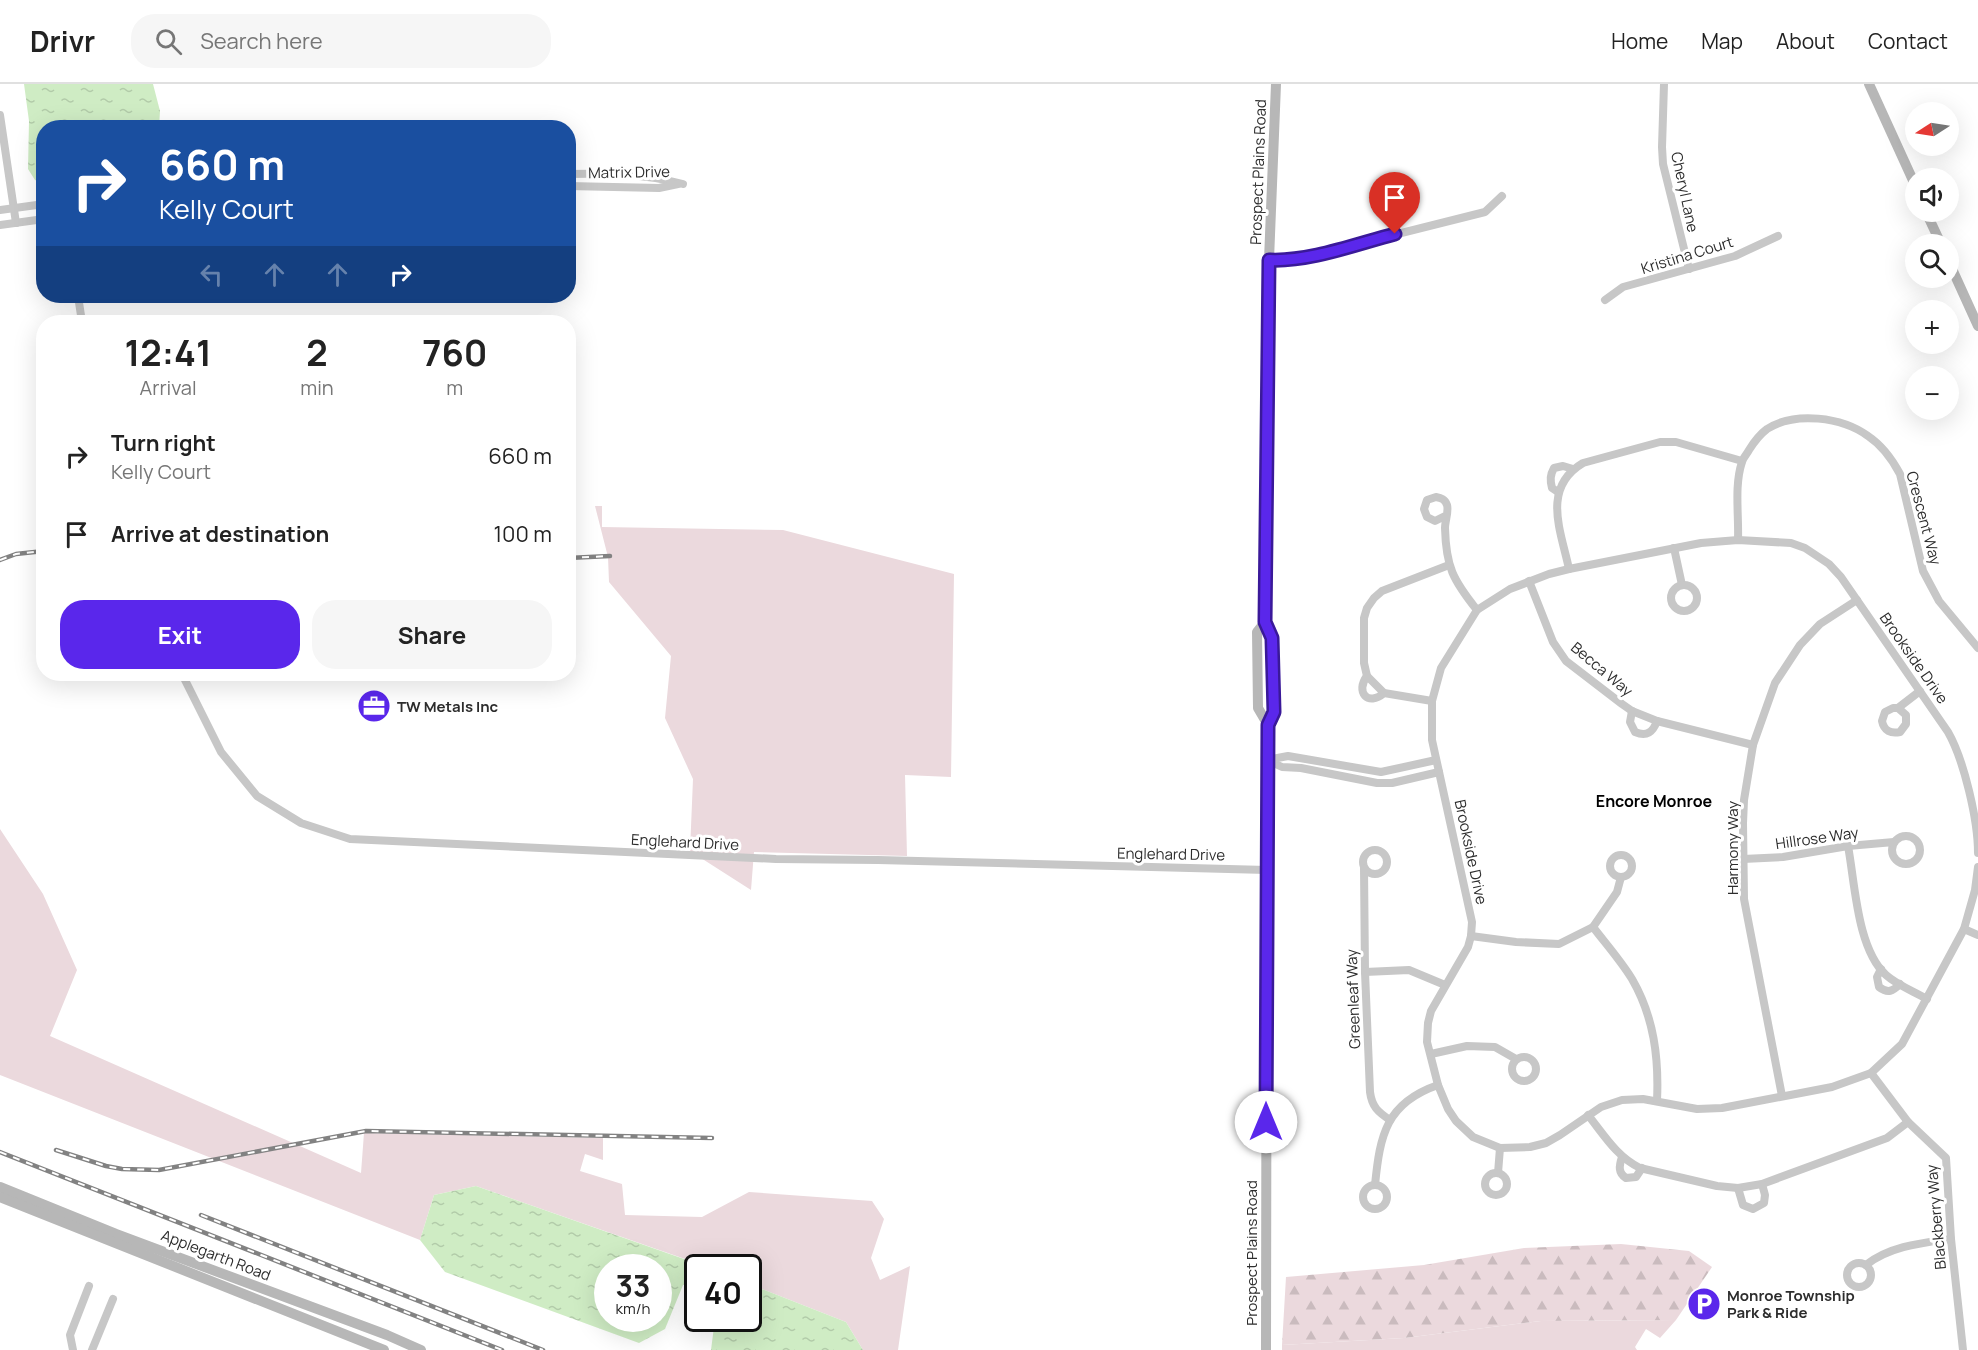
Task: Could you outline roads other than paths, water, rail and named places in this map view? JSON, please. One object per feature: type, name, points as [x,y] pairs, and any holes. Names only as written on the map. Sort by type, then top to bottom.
[{"type":"street","name":"Prospect Plains Road","points":[[1266,1350],[1268,725],[1258,708],[1257,633],[1265,622],[1269,260],[1276,84]]},
{"type":"street","name":"Cheryl Lane","points":[[1664,84],[1662,147],[1664,164],[1689,269]]},
{"type":"street","points":[[1869,84],[1907,168]]},
{"type":"street","points":[[0,116],[16,223]]},
{"type":"street","name":"Matrix Drive","points":[[576,174],[658,177],[683,184],[659,188],[576,186]]},
{"type":"street","points":[[1269,260],[1314,255],[1485,212],[1502,196]]},
{"type":"street","points":[[0,210],[36,205]]},
{"type":"street","points":[[0,225],[36,220]]},
{"type":"street","name":"Kristina Court","points":[[1605,300],[1623,287],[1735,256],[1778,236]]},
{"type":"street","points":[[1959,284],[1978,326]]},
{"type":"street","name":"Crescent Way","points":[[1738,540],[1738,483],[1742,461],[1758,437],[1767,429],[1781,423],[1802,419],[1842,423],[1866,434],[1893,460],[1900,474],[1923,571],[1939,601],[1978,648]]},
{"type":"street","points":[[1569,569],[1556,508],[1558,492],[1573,469],[1583,463],[1660,442],[1676,442],[1742,461]]},
{"type":"street","points":[[1558,492],[1552,488],[1550,481],[1554,468],[1563,466],[1573,469]]},
{"type":"street","points":[[1445,516],[1449,565],[1461,589],[1478,610]]},
{"type":"street","name":"Brookside Drive","points":[[1978,853],[1976,830],[1960,757],[1948,732],[1857,600],[1829,564],[1805,548],[1791,543],[1712,541],[1569,569],[1510,589],[1478,610],[1441,668],[1432,701],[1432,740],[1471,914],[1471,936],[1463,957],[1431,1011],[1428,1023],[1427,1042],[1438,1085],[1448,1109],[1464,1129],[1479,1140],[1500,1148],[1530,1147],[1546,1143],[1588,1115],[1610,1103],[1622,1100],[1643,1099],[1697,1109],[1722,1108],[1832,1087],[1870,1073],[1902,1044],[1964,929],[1975,890],[1978,867]]},
{"type":"street","points":[[1674,548],[1682,585]]},
{"type":"street","points":[[1432,701],[1384,693],[1367,676],[1364,663],[1364,618],[1367,608],[1382,591],[1449,565]]},
{"type":"street","name":"Becca Way","points":[[1529,581],[1553,642],[1566,660],[1632,711],[1657,721],[1753,745]]},
{"type":"street","name":"Harmony Way","points":[[1782,1096],[1744,899],[1744,800],[1753,745],[1775,682],[1800,645],[1821,624],[1857,600]]},
{"type":"street","points":[[1367,676],[1363,681],[1362,691],[1365,696],[1372,699],[1384,693]]},
{"type":"street","name":"Englehard Drive","points":[[186,681],[221,752],[257,796],[301,823],[350,839],[776,860],[878,860],[1267,870]]},
{"type":"street","points":[[1898,708],[1920,691]]},
{"type":"street","name":"Becca Way","points":[[1632,711],[1630,722],[1635,732],[1642,735],[1654,729],[1657,721]]},
{"type":"street","points":[[1267,760],[1288,756],[1381,772],[1436,760]]},
{"type":"street","points":[[1267,760],[1282,767],[1301,768],[1377,783],[1392,783],[1439,772]]},
{"type":"street","name":"Hillrose Way","points":[[1743,859],[1783,857],[1848,846],[1894,842]]},
{"type":"street","points":[[1848,846],[1866,945],[1886,975],[1927,999]]},
{"type":"street","name":"Greenleaf Way","points":[[1364,868],[1365,972],[1372,1104],[1378,1112],[1390,1120]]},
{"type":"street","points":[[1471,936],[1516,942],[1559,944],[1593,927],[1617,892],[1621,878]]},
{"type":"street","points":[[1593,927],[1632,979],[1643,1003],[1653,1031],[1657,1056],[1657,1101]]},
{"type":"street","points":[[1964,929],[1978,935]]},
{"type":"street","points":[[1881,969],[1877,983],[1883,990],[1894,991],[1900,984]]},
{"type":"street","points":[[1365,972],[1409,970],[1445,985]]},
{"type":"street","points":[[1431,1054],[1467,1046],[1495,1047],[1516,1059]]},
{"type":"street","name":"Blackberry Way","points":[[1870,1073],[1908,1122],[1946,1158],[1951,1239],[1964,1350]]},
{"type":"street","points":[[1375,1185],[1382,1140],[1390,1120],[1413,1096],[1438,1085]]},
{"type":"street","points":[[1588,1115],[1622,1157],[1642,1168],[1717,1186],[1738,1188],[1762,1184],[1887,1138],[1908,1122]]},
{"type":"street","points":[[1498,1173],[1500,1148]]},
{"type":"street","points":[[1622,1157],[1619,1165],[1620,1171],[1626,1178],[1636,1177],[1642,1168]]},
{"type":"street","points":[[1738,1188],[1743,1205],[1753,1209],[1764,1203],[1765,1195],[1762,1184]]},
{"type":"street","name":"Applegarth Road","points":[[0,1187],[116,1234],[387,1335],[421,1350]]},
{"type":"street","name":"Applegarth Road","points":[[0,1197],[384,1350]]},
{"type":"street","points":[[1866,1265],[1876,1258],[1913,1245],[1951,1239]]},
{"type":"street","points":[[73,1350],[70,1335],[89,1286]]},
{"type":"street","points":[[92,1350],[113,1299]]},
{"type":"water","points":[[24,84],[153,84],[160,111],[159,120],[36,120],[36,180],[28,169],[29,121]]},
{"type":"water","points":[[476,1186],[671,1254],[594,1254],[594,1327],[445,1272],[420,1240],[434,1195]]},
{"type":"water","points":[[672,1254],[684,1259],[683,1285],[672,1312]]},
{"type":"water","points":[[762,1289],[846,1322],[863,1350],[711,1350],[713,1332],[762,1332]]},
{"type":"water","points":[[609,1332],[659,1332],[639,1343]]},
{"type":"railway","points":[[0,560],[16,554],[36,552]]},
{"type":"railway","points":[[576,558],[610,556]]},
{"type":"railway","points":[[56,1150],[106,1166],[159,1170],[366,1131],[712,1138]]},
{"type":"railway","points":[[0,1152],[502,1350]]},
{"type":"railway","points":[[201,1215],[543,1350]]},
{"type":"place","name":"TW Metals Inc","points":[[374,706]]},
{"type":"place","name":"Monroe Township Park & Ride","points":[[1704,1304]]},
{"type":"district","name":"Encore Monroe","points":[[1654,801]]}]
